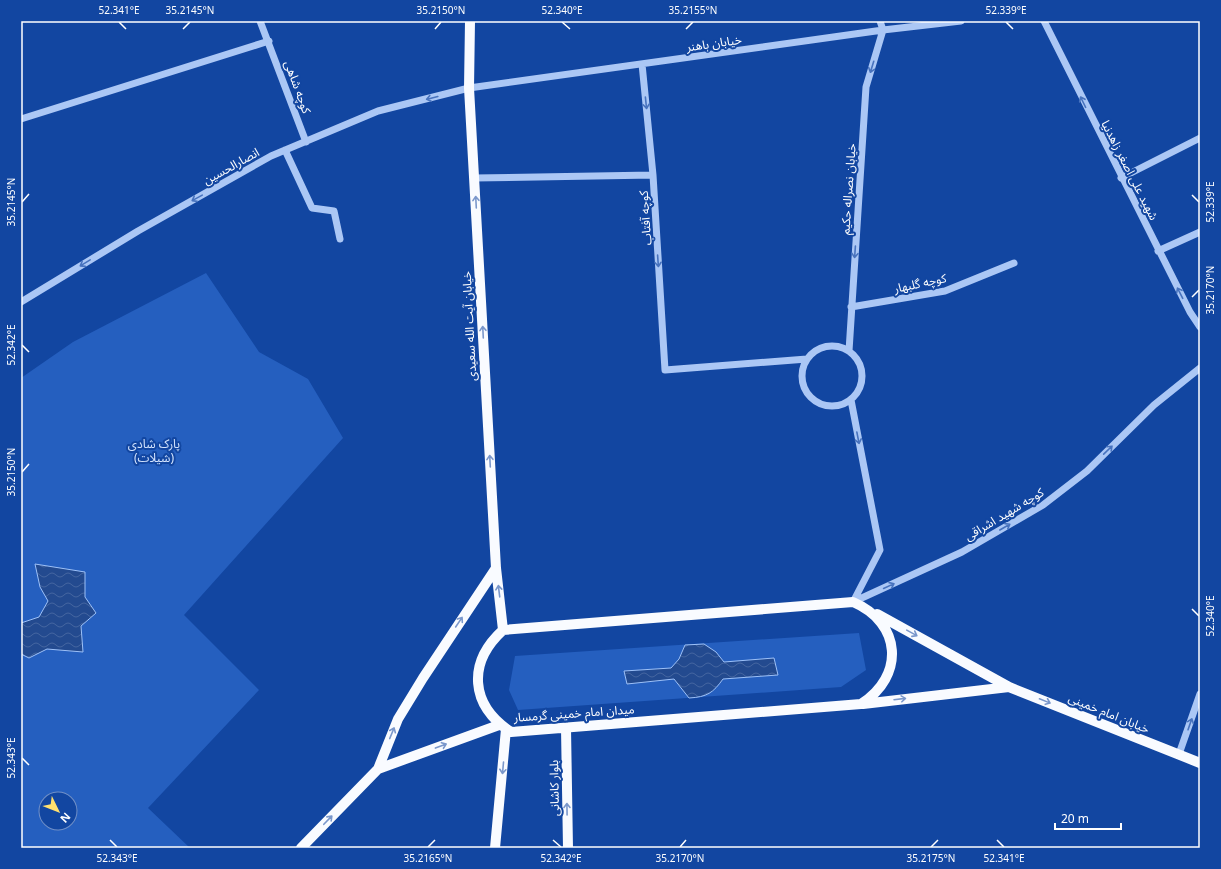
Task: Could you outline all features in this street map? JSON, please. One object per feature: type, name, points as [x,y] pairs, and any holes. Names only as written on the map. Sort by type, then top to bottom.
[{"type":"main road","name":"خیابان آیت الله سعیدی","points":[[470,21],[469,88],[496,568],[503,630]]},
{"type":"main road","points":[[301,848],[378,770],[398,719],[423,678],[496,568]]},
{"type":"main road","points":[[503,630],[854,602],[866,607],[876,615],[884,625],[890,637],[892,664],[882,688],[861,704]]},
{"type":"main road","name":"خیابان امام خمینی","points":[[866,607],[1009,686],[1200,763]]},
{"type":"main road","name":"میدان امام خمینی گرمسار","points":[[503,630],[493,639],[485,650],[480,663],[478,677],[479,690],[483,704],[490,715],[511,732],[861,704],[1009,686]]},
{"type":"main road","points":[[378,770],[503,727],[495,848]]},
{"type":"main road","name":"بلوار کاشانی","points":[[566,728],[568,848]]},
{"type":"street","name":"کوچه شاهی","points":[[260,21],[269,41],[306,142]]},
{"type":"street","points":[[880,21],[883,30]]},
{"type":"street","name":"خیابان باهنر","points":[[469,88],[883,30],[961,21]]},
{"type":"street","name":"شهید علی اصغر زاهدنیا","points":[[1044,21],[1121,178],[1190,312],[1200,327]]},
{"type":"street","name":"خیابان نصراله حکیم","points":[[849,351],[866,87],[883,30]]},
{"type":"street","points":[[21,120],[269,41]]},
{"type":"street","name":"کوچه آفتاب","points":[[642,64],[653,175],[665,370],[807,359]]},
{"type":"street","name":"انصارالحسین","points":[[21,302],[138,231],[271,156],[378,111],[469,88]]},
{"type":"street","points":[[1121,178],[1200,138]]},
{"type":"street","points":[[285,150],[312,208],[334,211],[340,239]]},
{"type":"street","points":[[474,178],[653,175]]},
{"type":"street","points":[[1158,250],[1200,232]]},
{"type":"street","name":"کوچه گلبهار","points":[[851,307],[945,291],[1014,263]]},
{"type":"street","points":[[831,346],[841,347],[849,351],[856,357],[861,365],[861,384],[857,393],[851,400],[833,406],[815,401],[808,395],[802,377],[803,368],[807,359],[814,352],[831,346]]},
{"type":"street","name":"کوچه شهید اشراقی","points":[[854,602],[962,552],[1043,505],[1087,471],[1154,405],[1200,368]]},
{"type":"street","points":[[851,400],[880,550],[854,602]]},
{"type":"street","points":[[1180,754],[1200,694]]},
{"type":"green space","name":"پارک شادی (شیلات)","points":[[206,273],[259,352],[308,379],[343,438],[184,615],[259,690],[148,808],[190,848],[21,848],[21,378],[73,342]]},
{"type":"green space","points":[[859,633],[866,670],[841,687],[518,710],[509,690],[515,656]]},
{"type":"water","points":[[35,564],[85,572],[85,597],[96,613],[81,626],[83,652],[47,649],[29,658],[21,654],[21,623],[39,617],[48,601],[40,587]]},
{"type":"water","points":[[704,644],[716,652],[724,662],[774,658],[778,675],[723,679],[713,691],[700,697],[689,698],[674,679],[627,684],[624,671],[671,668],[679,659],[685,645]]}]
